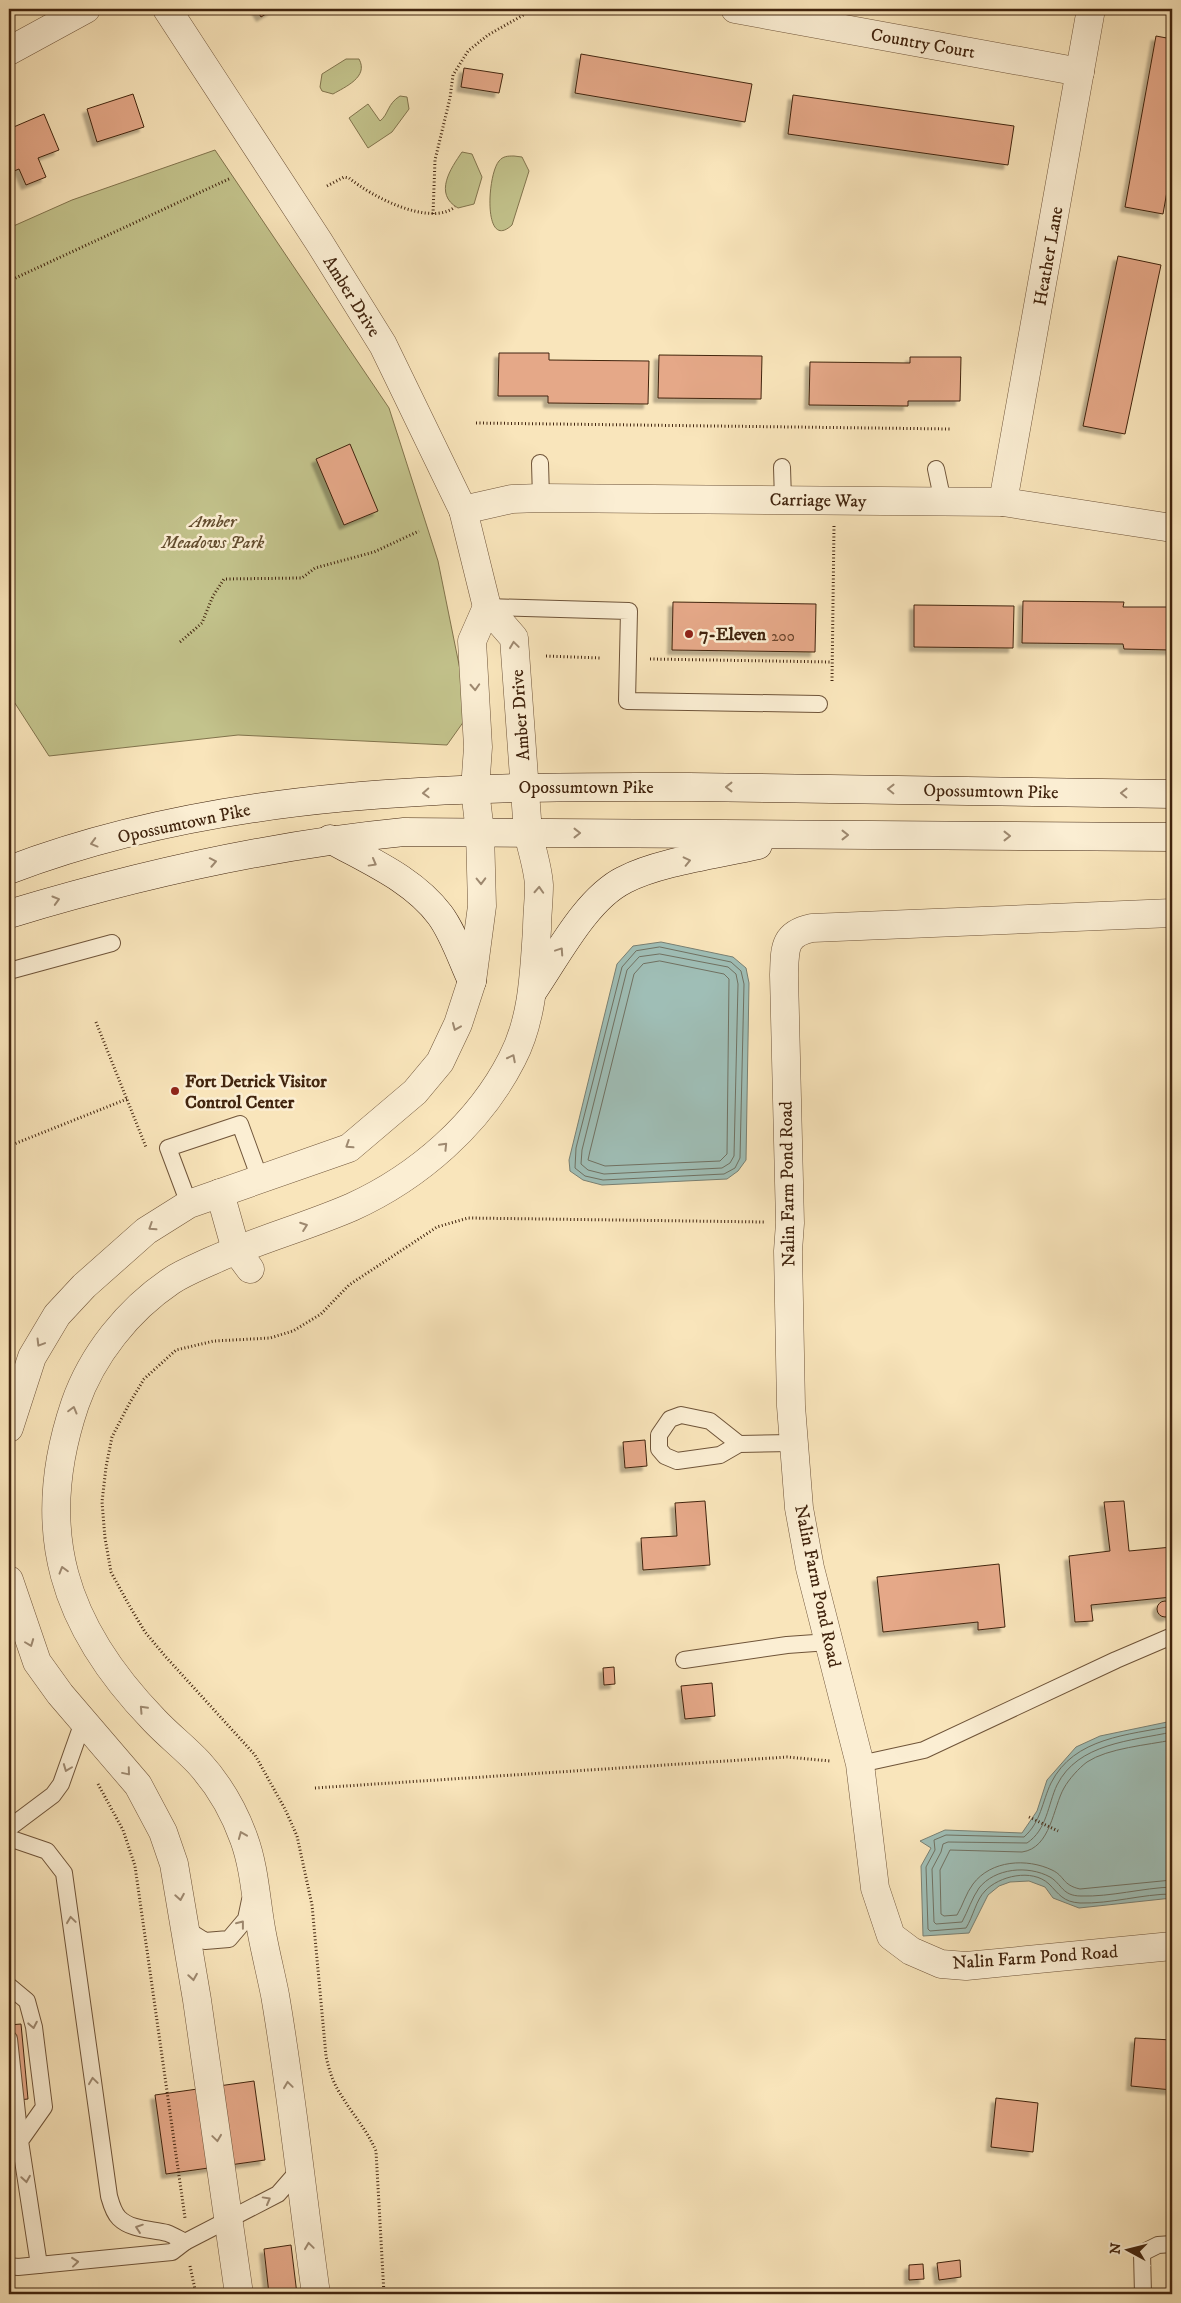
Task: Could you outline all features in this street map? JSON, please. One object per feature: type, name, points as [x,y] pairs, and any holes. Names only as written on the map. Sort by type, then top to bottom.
[{"type":"street","points":[[9,51],[86,9]]},
{"type":"street","name":"Amber Drive","points":[[167,9],[314,234],[383,345],[463,510],[487,607],[514,638],[528,833],[539,881],[533,991]]},
{"type":"street","name":"Country Court","points":[[735,9],[1080,72]]},
{"type":"street","name":"Heather Lane","points":[[1003,502],[1091,9]]},
{"type":"street","name":"Carriage Way","points":[[463,510],[512,500],[541,498],[1003,502],[1172,528]]},
{"type":"street","points":[[9,1428],[32,1357],[57,1315],[84,1286],[146,1231],[189,1204],[349,1148],[415,1092],[440,1062],[458,1024],[472,981],[482,906],[480,832],[475,790],[478,748],[472,641],[487,607]]},
{"type":"street","name":"Opossumtown Pike","points":[[9,870],[50,854],[160,826],[244,809],[379,795],[525,786],[1172,794]]},
{"type":"street","points":[[9,914],[113,883],[330,839],[404,832],[1172,837]]},
{"type":"street","points":[[316,2294],[275,1993],[262,1935],[246,1842],[228,1802],[199,1763],[158,1725],[123,1687],[92,1641],[70,1595],[58,1554],[56,1498],[61,1458],[75,1404],[94,1363],[118,1328],[146,1300],[173,1279],[243,1259],[356,1205],[431,1159],[488,1100],[514,1056],[533,991],[582,918],[604,894],[624,880],[655,869],[804,835]]},
{"type":"street","points":[[330,839],[400,878],[424,897],[441,916],[472,981]]},
{"type":"street","name":"Nalin Farm Pond Road","points":[[1172,913],[812,928],[798,931],[788,941],[784,975],[790,1223],[788,1252],[792,1444],[799,1508],[810,1568],[860,1764],[875,1888],[891,1936],[911,1951],[941,1964],[966,1966],[1172,1946]]},
{"type":"street","points":[[220,1193],[243,1259]]},
{"type":"street","points":[[9,1580],[37,1662],[60,1694],[138,1785],[163,1832],[174,1864],[186,1929],[239,2294]]},
{"type":"lane","points":[[540,463],[541,498]]},
{"type":"lane","points":[[782,467],[783,500]]},
{"type":"lane","points":[[936,469],[943,502]]},
{"type":"lane","points":[[487,607],[629,611],[627,701],[819,704]]},
{"type":"lane","points":[[9,972],[112,944]]},
{"type":"lane","points":[[189,1204],[168,1148],[240,1124],[260,1179]]},
{"type":"lane","points":[[740,1444],[792,1444]]},
{"type":"lane","points":[[860,1764],[924,1750],[1116,1660],[1172,1636]]},
{"type":"lane","points":[[684,1660],[787,1645],[829,1642]]},
{"type":"lane","points":[[9,1828],[53,1795],[61,1784],[83,1722]]},
{"type":"lane","points":[[9,1838],[48,1851],[64,1873],[109,2196],[113,2210],[119,2218],[130,2225],[143,2230],[169,2234],[185,2242]]},
{"type":"lane","points":[[186,1929],[204,1941],[229,1939],[246,1919],[254,1882]]},
{"type":"lane","points":[[9,1986],[27,2001],[34,2027],[44,2107],[20,2140]]},
{"type":"lane","points":[[9,2039],[20,2140],[39,2265]]},
{"type":"lane","points":[[9,2266],[18,2267],[172,2252],[185,2242],[229,2221],[278,2194],[299,2170]]},
{"type":"lane","points":[[1143,2294],[1142,2253],[1158,2244],[1172,2244]]},
{"type":"path","points":[[433,214],[435,160],[450,98],[452,75],[468,52],[488,35],[534,9]]},
{"type":"path","points":[[327,186],[344,177],[349,178],[361,188],[381,199],[421,212],[433,214],[449,211],[455,207]]},
{"type":"path","points":[[9,281],[231,178]]},
{"type":"path","points":[[476,423],[951,429]]},
{"type":"path","points":[[832,680],[834,525]]},
{"type":"path","points":[[180,642],[202,623],[213,596],[224,579],[302,578],[315,568],[374,552],[419,531]]},
{"type":"path","points":[[546,656],[601,658]]},
{"type":"path","points":[[649,658],[832,662]]},
{"type":"path","points":[[96,1022],[148,1152]]},
{"type":"path","points":[[9,1146],[127,1099]]},
{"type":"path","points":[[384,2294],[376,2151],[370,2137],[334,2083],[326,2056],[312,1905],[297,1836],[285,1809],[255,1755],[145,1632],[112,1572],[105,1538],[102,1502],[112,1437],[144,1379],[176,1350],[214,1341],[270,1338],[293,1331],[321,1314],[350,1285],[437,1227],[468,1218],[790,1223]]},
{"type":"path","points":[[73,1752],[91,1773],[109,1800],[124,1830],[135,1866],[185,2208],[185,2242],[196,2294]]},
{"type":"path","points":[[315,1788],[787,1757],[860,1764]]},
{"type":"path","points":[[1028,1816],[1058,1831]]},
{"type":"green space","points":[[346,59],[359,59],[361,71],[358,76],[349,85],[333,94],[322,91],[320,87],[322,74]]},
{"type":"green space","points":[[400,96],[407,97],[409,109],[392,132],[368,148],[349,118],[368,104],[380,121],[393,102]]},
{"type":"green space","name":"Amber Meadows Park","points":[[215,150],[389,408],[438,561],[469,714],[447,745],[238,735],[49,756],[9,694],[9,228],[72,200]]},
{"type":"green space","points":[[462,152],[472,154],[482,177],[474,204],[458,208],[447,196],[445,188],[449,173]]},
{"type":"green space","points":[[504,157],[522,157],[529,171],[512,225],[503,231],[496,228],[492,220],[490,195],[492,181],[499,161]]},
{"type":"water","points":[[661,942],[733,957],[746,968],[749,983],[746,1160],[738,1171],[727,1179],[602,1185],[583,1180],[570,1171],[569,1160],[617,964],[633,946]]},
{"type":"water","points":[[1172,1721],[1172,1898],[1079,1908],[1053,1898],[1045,1887],[1029,1881],[1010,1882],[999,1886],[988,1895],[969,1933],[923,1936],[921,1866],[931,1848],[920,1841],[945,1830],[1022,1833],[1037,1811],[1047,1780],[1076,1747],[1100,1736]]},
{"type":"building","points":[[256,9],[274,9],[261,17]]},
{"type":"building","points":[[1156,36],[1172,39],[1172,163],[1163,214],[1125,207]]},
{"type":"building","points":[[581,54],[752,84],[745,122],[575,93]]},
{"type":"building","points":[[464,68],[503,74],[499,93],[461,87]]},
{"type":"building","points":[[133,94],[144,127],[97,142],[87,109]]},
{"type":"building","points":[[793,95],[1014,126],[1008,165],[788,134]]},
{"type":"building","points":[[44,114],[59,150],[38,158],[46,177],[26,185],[19,169],[9,173],[9,129]]},
{"type":"building","points":[[1118,256],[1161,265],[1125,434],[1083,426]]},
{"type":"building","points":[[499,353],[549,353],[549,360],[649,361],[648,404],[548,403],[548,396],[498,396]]},
{"type":"building","points":[[659,355],[762,356],[761,399],[658,398]]},
{"type":"building","points":[[910,357],[961,357],[960,401],[908,401],[908,406],[809,405],[810,362],[910,363]]},
{"type":"building","points":[[350,444],[378,511],[344,525],[316,459]]},
{"type":"building","points":[[1023,601],[1124,602],[1123,607],[1172,607],[1172,650],[1124,649],[1123,644],[1022,643]]},
{"type":"building","points":[[673,602],[816,604],[815,652],[672,650]]},
{"type":"building","points":[[914,605],[1014,606],[1013,648],[914,647]]},
{"type":"building","points":[[645,1440],[647,1466],[625,1468],[623,1442]]},
{"type":"building","points":[[705,1501],[710,1565],[643,1570],[641,1538],[677,1536],[675,1503]]},
{"type":"building","points":[[1124,1501],[1129,1551],[1172,1547],[1172,1597],[1091,1605],[1093,1621],[1075,1622],[1069,1556],[1110,1551],[1104,1502]]},
{"type":"building","points":[[999,1564],[1005,1627],[978,1630],[978,1622],[883,1632],[877,1577]]},
{"type":"building","points":[[1162,1601],[1168,1601],[1173,1606],[1171,1615],[1162,1617],[1157,1612],[1157,1606]]},
{"type":"building","points":[[614,1667],[615,1684],[604,1685],[603,1668]]},
{"type":"building","points":[[712,1683],[715,1716],[685,1719],[681,1686]]},
{"type":"building","points":[[21,2024],[28,2099],[9,2101],[9,2025]]},
{"type":"building","points":[[1135,2038],[1172,2040],[1172,2090],[1131,2086]]},
{"type":"building","points":[[254,2081],[265,2160],[166,2174],[155,2095]]},
{"type":"building","points":[[996,2098],[1038,2103],[1033,2152],[991,2147]]},
{"type":"building","points":[[291,2245],[297,2294],[269,2294],[264,2249]]},
{"type":"building","points":[[960,2260],[961,2277],[939,2280],[937,2263]]},
{"type":"building","points":[[923,2264],[924,2279],[909,2280],[909,2265]]},
{"type":"place","name":"7-Eleven","points":[[689,634]]},
{"type":"place","name":"Fort Detrick Visitor Control Center","points":[[175,1091]]}]
